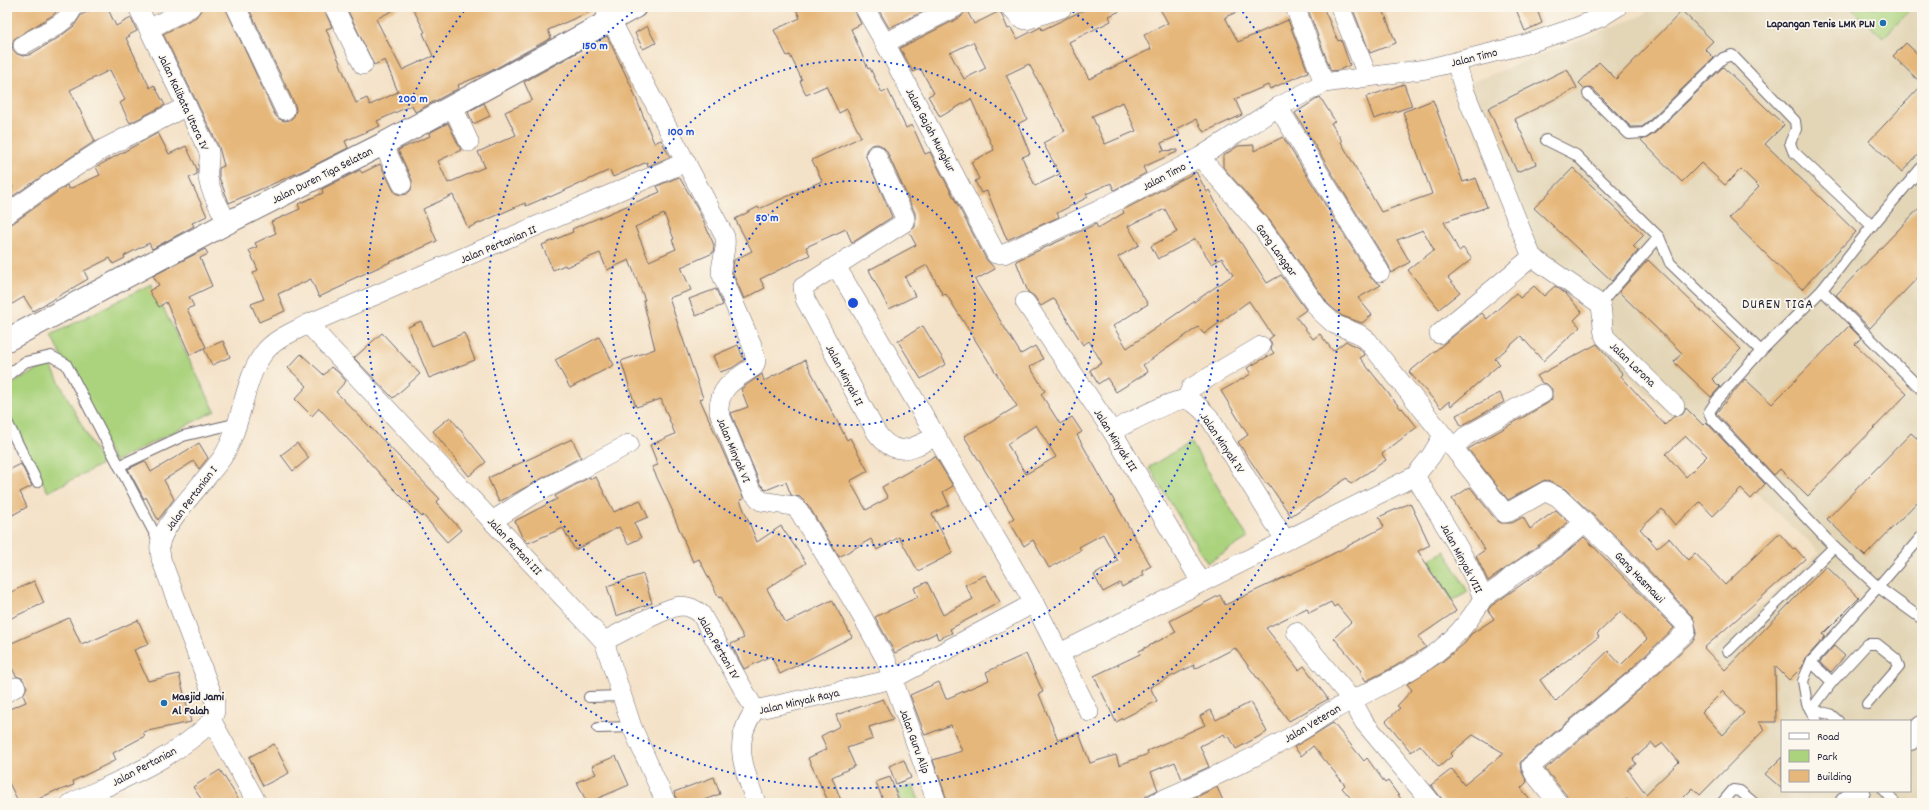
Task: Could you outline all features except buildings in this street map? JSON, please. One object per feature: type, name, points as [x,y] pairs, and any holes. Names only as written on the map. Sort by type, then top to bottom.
[{"type":"street","points":[[23,45],[67,19],[72,7]]},
{"type":"street","name":"Jalan Kalibata Utara IV","points":[[138,7],[209,152],[210,161],[208,176],[210,185],[227,223]]},
{"type":"street","points":[[149,29],[191,7]]},
{"type":"street","points":[[236,7],[286,110]]},
{"type":"street","points":[[334,7],[363,65]]},
{"type":"street","name":"Jalan Duren Tiga Selatan","points":[[7,340],[227,223],[383,144],[452,107],[607,13],[635,7]]},
{"type":"street","name":"Jalan Gajah Mungkur","points":[[864,7],[885,43],[996,254]]},
{"type":"street","points":[[885,43],[956,7]]},
{"type":"street","points":[[1010,7],[1020,18],[1026,20],[1062,8]]},
{"type":"street","points":[[1295,7],[1324,83]]},
{"type":"street","points":[[1340,7],[1368,77]]},
{"type":"street","name":"Jalan Timo","points":[[996,254],[1004,254],[1099,210],[1200,157],[1278,106],[1324,83],[1426,69],[1523,45],[1577,28],[1602,17],[1617,7]]},
{"type":"street","name":"Jalan Minyak VI","points":[[607,13],[725,237],[726,245],[721,264],[721,274],[756,354],[756,362],[754,367],[722,391],[718,400],[718,412],[751,490],[761,501],[793,506],[799,511],[864,618],[886,660],[893,679]]},
{"type":"street","points":[[1456,62],[1465,92],[1532,257],[1600,304]]},
{"type":"street","points":[[7,214],[49,184],[103,149],[186,106]]},
{"type":"street","points":[[1278,106],[1380,272]]},
{"type":"street","points":[[452,107],[469,142]]},
{"type":"street","points":[[383,144],[402,184]]},
{"type":"street","name":"Jalan Minyak II","points":[[876,155],[905,218],[905,222],[803,287],[805,299],[876,432],[883,442],[890,447],[902,450],[909,449],[937,436]]},
{"type":"street","name":"Gang Langgar","points":[[1200,157],[1262,228],[1320,311],[1334,324],[1359,334],[1368,341],[1448,441]]},
{"type":"street","name":"Jalan Pertanian II","points":[[308,324],[686,162]]},
{"type":"street","points":[[1439,334],[1532,257]]},
{"type":"street","points":[[836,266],[1034,603],[1089,712]]},
{"type":"street","name":"Jalan Minyak III","points":[[1025,302],[1112,431],[1201,582]]},
{"type":"street","name":"Jalan Larona","points":[[1600,304],[1603,313],[1603,332],[1605,337],[1675,406]]},
{"type":"street","name":"Jalan Pertanian I","points":[[212,721],[215,711],[214,702],[161,559],[160,544],[170,523],[222,457],[238,422],[255,368],[263,353],[272,344],[308,324]]},
{"type":"street","name":"Jalan Pertani III","points":[[308,324],[604,641],[632,727],[666,803]]},
{"type":"street","points":[[1112,431],[1174,402],[1186,400],[1191,388],[1261,346]]},
{"type":"street","points":[[1060,653],[1414,476],[1431,456],[1448,441],[1466,436],[1542,394]]},
{"type":"street","name":"Jalan Minyak IV","points":[[1186,400],[1195,404],[1209,417],[1285,540]]},
{"type":"street","name":"Gang Hasmawi","points":[[1448,441],[1505,513],[1546,491],[1558,497],[1614,550],[1685,624],[1686,632],[1638,678],[1531,766],[1534,774],[1558,803]]},
{"type":"street","points":[[492,521],[533,495],[629,444]]},
{"type":"street","name":"Jalan Minyak VIII","points":[[1352,700],[1400,677],[1432,656],[1463,629],[1472,618],[1483,598],[1470,568],[1414,476]]},
{"type":"street","points":[[1483,598],[1502,585],[1511,576],[1556,548],[1584,523]]},
{"type":"street","points":[[893,679],[1034,603]]},
{"type":"street","name":"Jalan Pertani IV","points":[[604,641],[668,610],[681,606],[693,608],[701,614],[755,710]]},
{"type":"street","points":[[1296,632],[1352,700]]},
{"type":"street","name":"Jalan Minyak Raya","points":[[756,803],[741,751],[741,738],[746,722],[755,710],[893,679]]},
{"type":"street","name":"Jalan Guru Alip","points":[[893,679],[937,803]]},
{"type":"street","name":"Jalan Veteran","points":[[1155,803],[1219,775],[1300,731],[1352,700],[1364,722],[1432,803]]},
{"type":"street","points":[[212,721],[257,803]]},
{"type":"street","name":"Jalan Pertanian","points":[[71,803],[172,752],[203,730],[212,721]]},
{"type":"street","points":[[1911,738],[1922,727]]},
{"type":"street","points":[[1846,803],[1858,792]]},
{"type":"lane","points":[[1588,94],[1629,134],[1644,133],[1723,58],[1732,55],[1795,121],[1796,128],[1790,143],[1793,151],[1872,226]]},
{"type":"lane","points":[[1546,140],[1576,155],[1659,237],[1670,263],[1761,351]]},
{"type":"lane","points":[[1922,167],[1872,226],[1822,290],[1761,351],[1717,400],[1709,412],[1712,419],[1834,547],[1878,587],[1922,619]]},
{"type":"lane","points":[[1600,304],[1659,237]]},
{"type":"lane","points":[[1822,290],[1922,390]]},
{"type":"lane","points":[[7,376],[25,362],[51,356],[66,364],[160,544]]},
{"type":"lane","points":[[7,422],[37,482]]},
{"type":"lane","points":[[119,466],[183,436],[238,422]]},
{"type":"lane","points":[[1816,720],[1807,704],[1803,681],[1810,662],[1922,536]]},
{"type":"lane","points":[[1728,651],[1834,547]]},
{"type":"lane","points":[[1811,710],[1832,682],[1867,644],[1877,644],[1896,658],[1899,667],[1867,704]]},
{"type":"lane","points":[[1810,662],[1832,682]]},
{"type":"lane","points":[[589,697],[622,696]]},
{"type":"lane","points":[[1811,710],[1830,714],[1837,720]]},
{"type":"lane","points":[[598,728],[632,727]]},
{"type":"lane","points":[[1722,803],[1733,790],[1740,791],[1754,803]]},
{"type":"lane","points":[[1885,792],[1895,803]]},
{"type":"shaded area","points":[[1651,7],[1922,7],[1922,803],[1624,803],[1751,702],[1707,656],[1820,552],[1594,345],[1599,317],[1533,268],[1457,88],[1643,15]]},
{"type":"green space","name":"Lapangan Tenis LMK PLN","points":[[1850,7],[1913,7],[1883,38]]},
{"type":"green space","points":[[151,284],[215,411],[114,462],[51,335]]},
{"type":"green space","points":[[50,364],[102,464],[48,492],[7,413],[7,386]]},
{"type":"green space","points":[[1191,442],[1248,538],[1207,563],[1149,467]]},
{"type":"green space","points":[[1445,551],[1468,592],[1452,601],[1429,560]]},
{"type":"green space","points":[[913,785],[920,803],[901,803],[897,791]]},
{"type":"place","name":"Lapangan Tenis LMK PLN","points":[[1883,23]]},
{"type":"place","name":"Masjid Jami Al Falah","points":[[164,703]]},
{"type":"district","name":"DUREN TIGA","points":[[1778,303]]}]
